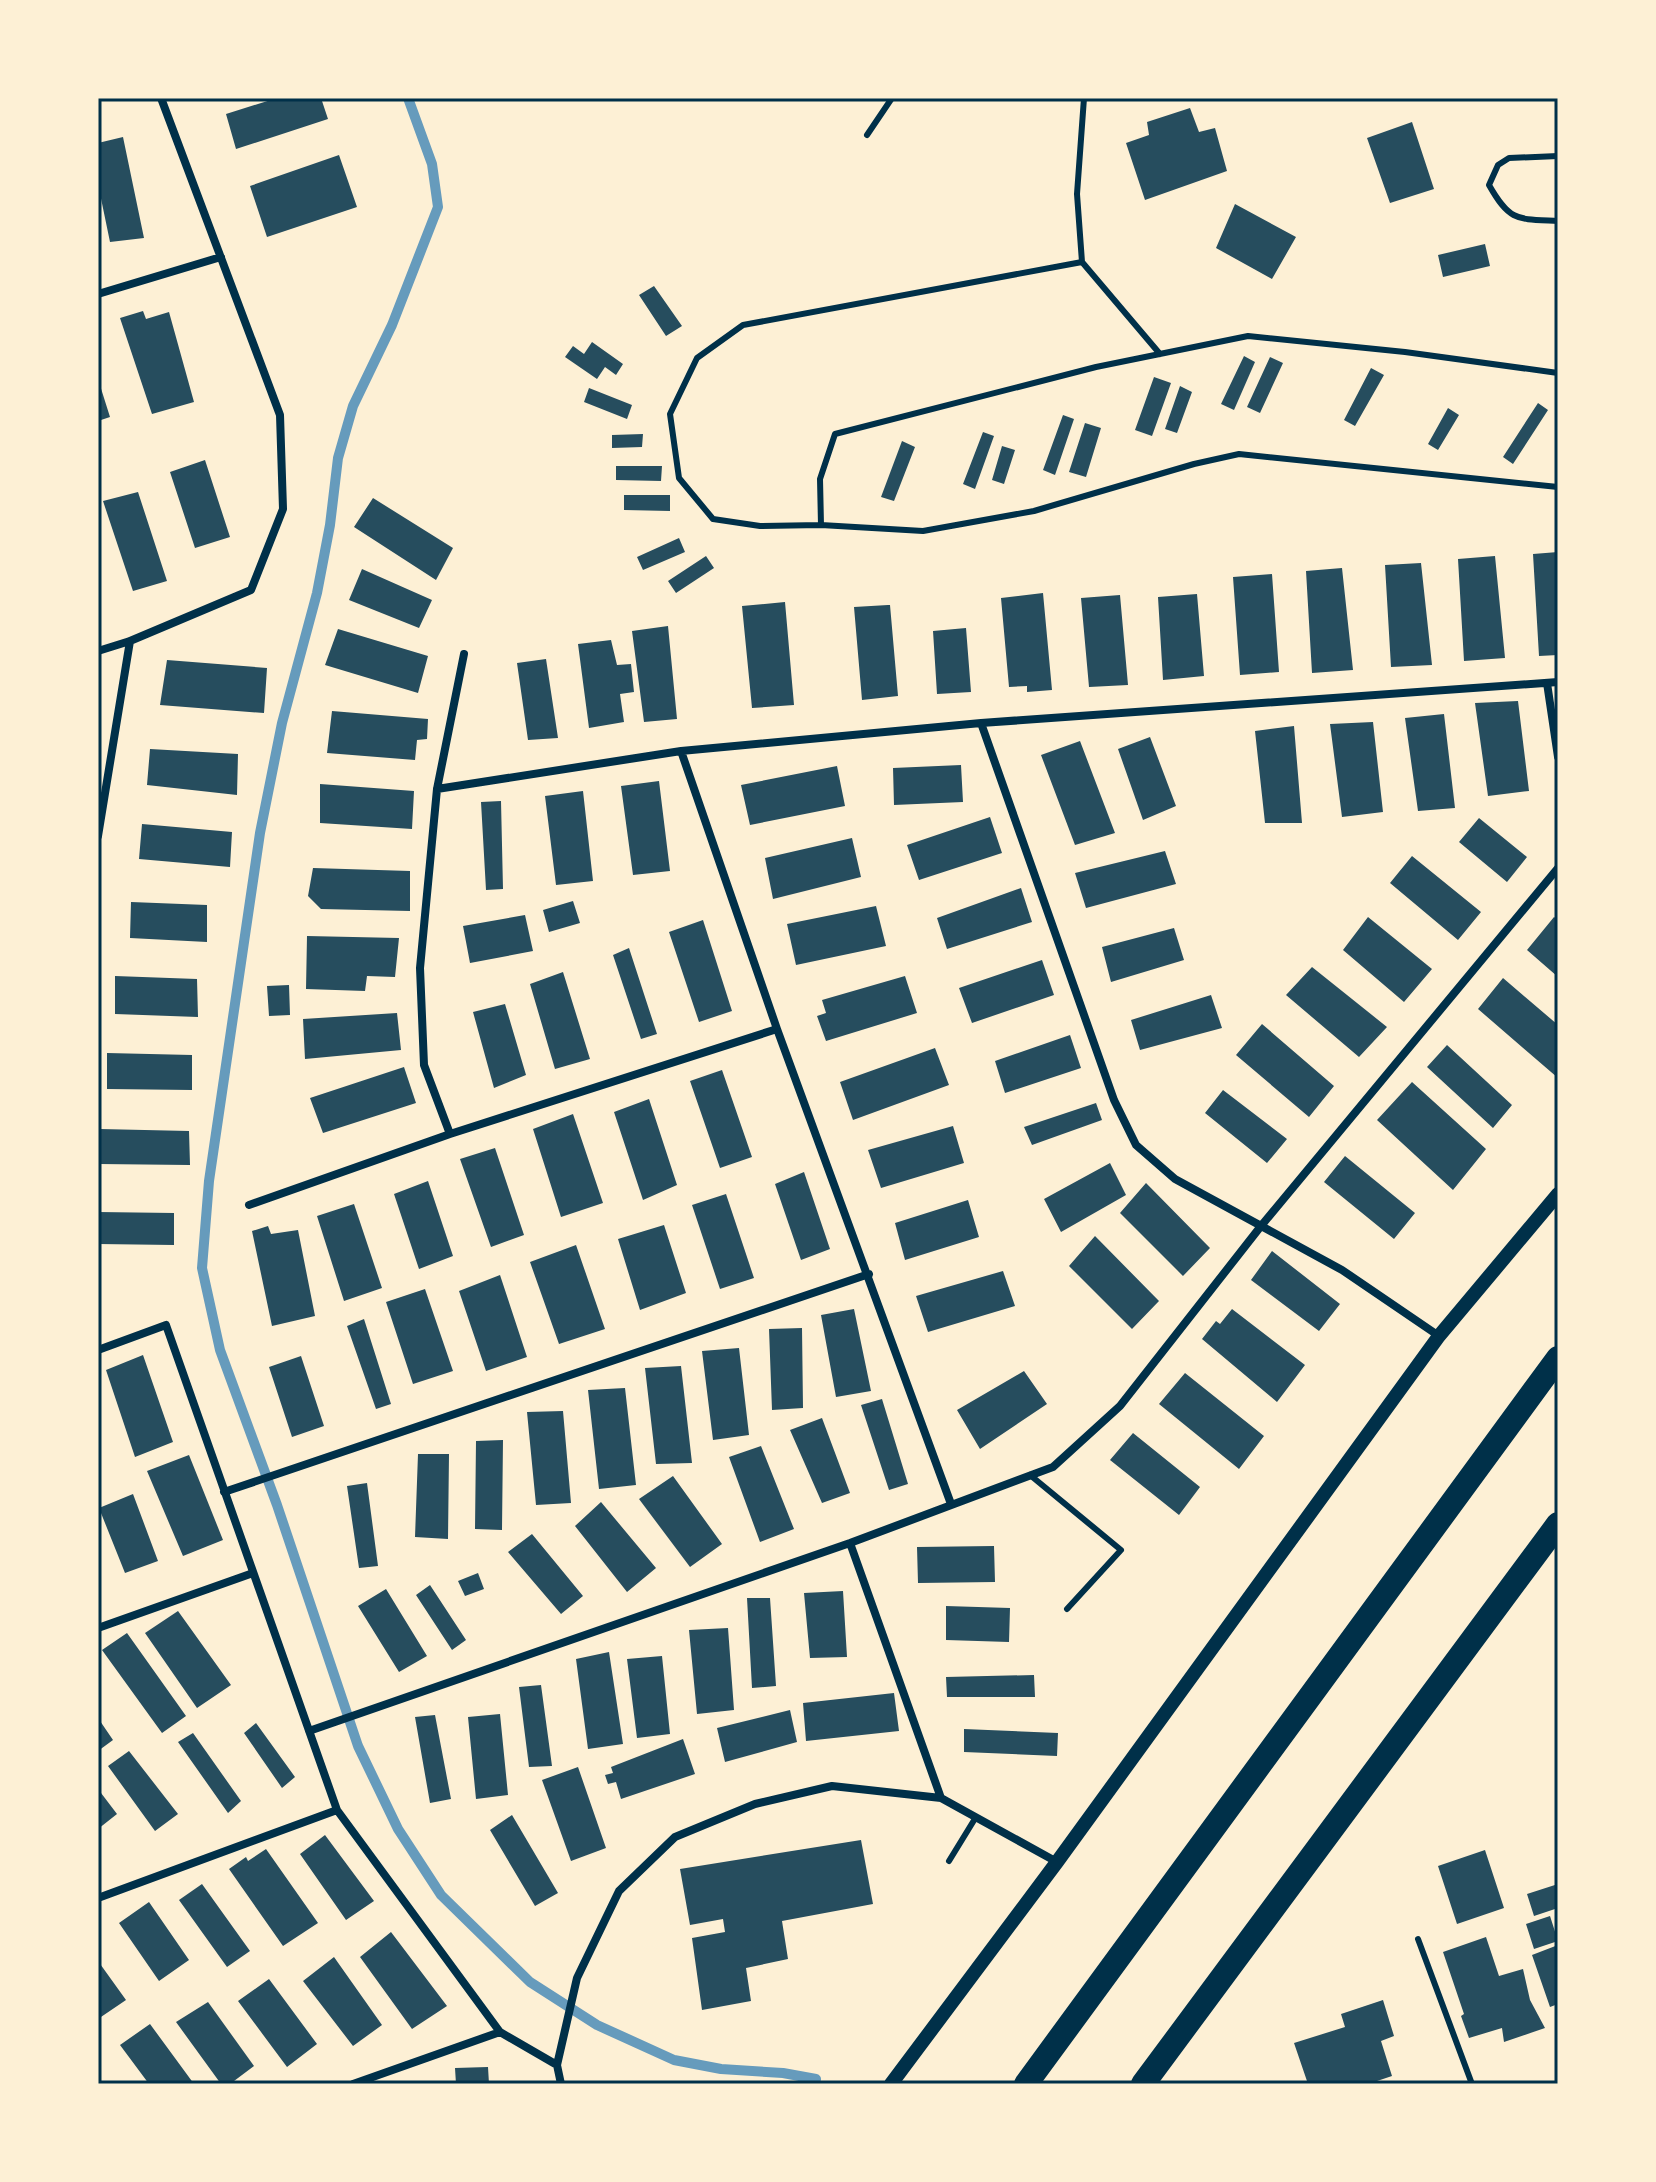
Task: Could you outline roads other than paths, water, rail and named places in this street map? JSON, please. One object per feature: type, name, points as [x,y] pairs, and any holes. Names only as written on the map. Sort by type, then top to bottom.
[{"type":"highway","points":[[1026,2084],[1558,1358]]},
{"type":"highway","points":[[1143,2084],[1558,1524]]},
{"type":"street","points":[[98,651],[130,641],[251,590],[283,509],[280,415],[161,98]]},
{"type":"street","points":[[98,294],[221,257]]},
{"type":"street","points":[[98,836],[130,641]]},
{"type":"street","points":[[450,1134],[424,1065],[420,968],[437,789],[464,654]]},
{"type":"street","points":[[437,789],[681,751],[981,723],[1558,682]]},
{"type":"street","points":[[1547,683],[1558,757]]},
{"type":"street","points":[[981,723],[1114,1100],[1136,1145],[1175,1179],[1342,1270],[1439,1336]]},
{"type":"street","points":[[681,751],[777,1029],[951,1504]]},
{"type":"street","points":[[309,1731],[850,1543],[1053,1467],[1120,1406],[1261,1226],[1558,868]]},
{"type":"street","points":[[249,1205],[450,1134],[777,1029]]},
{"type":"street","points":[[891,2084],[1057,1862],[1439,1336],[1558,1194]]},
{"type":"street","points":[[224,1492],[869,1274]]},
{"type":"street","points":[[98,1350],[166,1325],[337,1810],[500,2032],[557,2065]]},
{"type":"street","points":[[850,1543],[941,1798]]},
{"type":"street","points":[[98,1628],[253,1573]]},
{"type":"street","points":[[561,2084],[557,2065],[577,1978],[619,1891],[675,1837],[755,1804],[832,1786],[941,1798],[1057,1862]]},
{"type":"street","points":[[98,1898],[337,1810]]},
{"type":"street","points":[[353,2084],[500,2032]]},
{"type":"lane","points":[[867,135],[892,98]]},
{"type":"lane","points":[[1084,98],[1077,194],[1082,262],[1160,354]]},
{"type":"lane","points":[[1558,156],[1509,158],[1498,165],[1489,185],[1503,209],[1522,219],[1558,221]]},
{"type":"lane","points":[[1082,262],[743,325],[697,358],[670,414],[679,478],[713,519],[760,526],[821,525],[923,531],[1034,511],[1194,464],[1239,454],[1558,487]]},
{"type":"lane","points":[[821,525],[820,479],[835,434],[1160,354],[1248,336],[1405,352],[1558,373]]},
{"type":"lane","points":[[1030,1475],[1121,1550],[1067,1609]]},
{"type":"lane","points":[[949,1861],[976,1817]]},
{"type":"lane","points":[[1418,1939],[1472,2084]]},
{"type":"waterway","points":[[408,98],[432,164],[438,207],[392,325],[353,406],[338,458],[317,593],[282,723],[260,833],[209,1181],[202,1268],[220,1350],[277,1505],[358,1746],[398,1829],[441,1895],[530,1982],[597,2025],[674,2060],[721,2069],[783,2073],[816,2079],[813,2084]]}]
